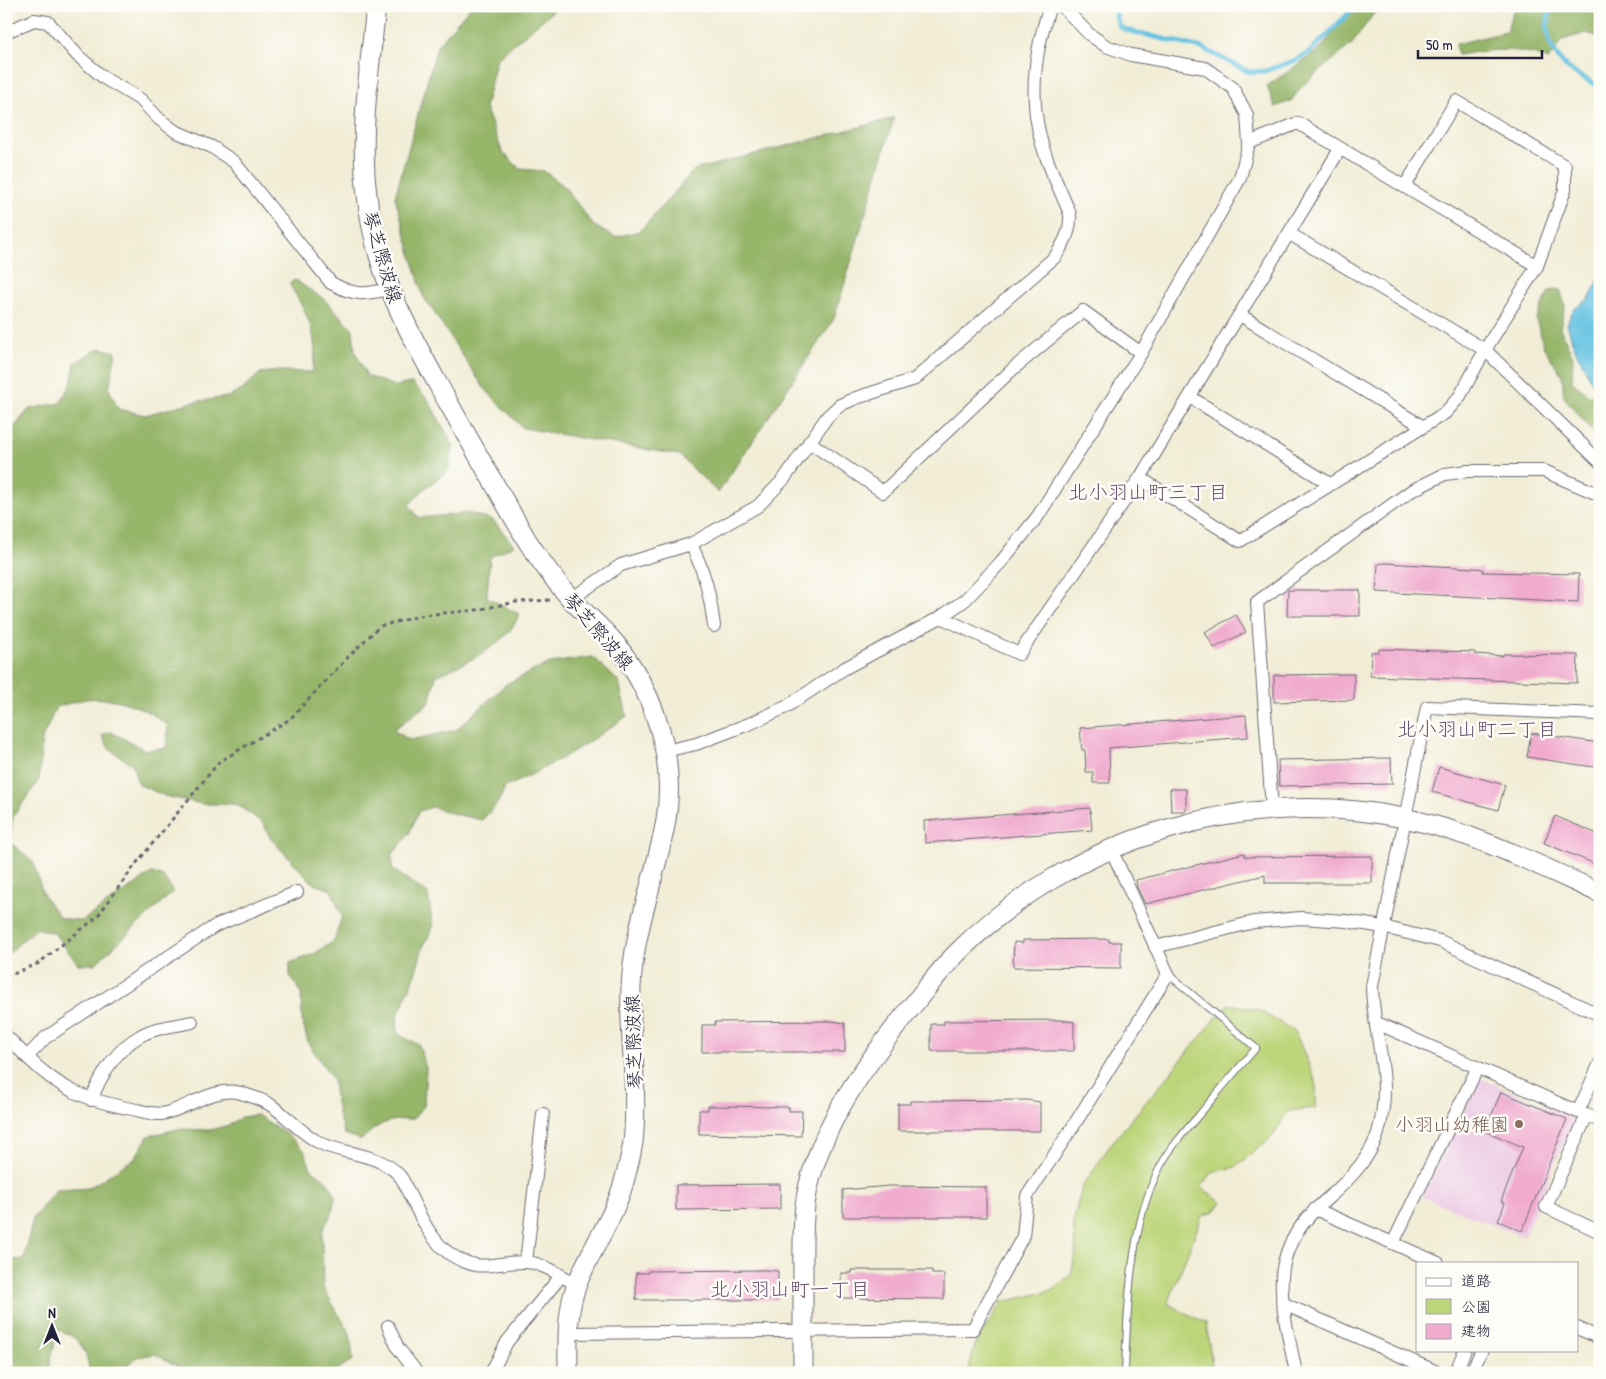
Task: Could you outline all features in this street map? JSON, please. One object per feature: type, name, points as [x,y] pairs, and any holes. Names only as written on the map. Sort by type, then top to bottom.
[{"type":"main road","name":"琴芝際波線","points":[[376,6],[365,116],[364,159],[372,228],[389,289],[408,331],[500,496],[539,558],[571,599],[616,645],[632,668],[649,700],[665,751],[668,794],[666,817],[637,937],[632,971],[630,1032],[634,1131],[630,1157],[615,1208],[569,1280],[571,1308],[568,1333],[568,1373]]},
{"type":"main road","points":[[803,1373],[803,1224],[806,1196],[819,1154],[851,1088],[905,1015],[958,952],[1022,899],[1059,874],[1111,849],[1160,830],[1208,818],[1272,809],[1336,809],[1406,818],[1485,842],[1600,893]]},
{"type":"street","points":[[571,599],[621,565],[691,544],[758,506],[784,479],[827,417],[840,405],[915,379],[1048,263],[1065,242],[1071,226],[1070,214],[1042,143],[1038,128],[1036,106],[1035,71],[1041,34],[1050,6]]},
{"type":"street","points":[[665,751],[696,744],[749,724],[786,707],[845,668],[941,617],[965,600],[1001,562],[1038,516],[1141,353],[1240,178],[1249,143],[1247,115],[1234,88],[1205,68],[1131,55],[1106,46],[1089,34],[1062,6]]},
{"type":"street","points":[[6,32],[34,20],[48,22],[78,56],[104,78],[141,100],[158,119],[174,131],[212,147],[234,162],[331,283],[349,293],[369,294],[389,289]]},
{"type":"street","points":[[1140,478],[1240,541],[1445,413],[1460,396],[1485,350],[1537,266],[1565,190],[1565,166],[1456,101],[1405,186]]},
{"type":"street","points":[[1249,143],[1298,123],[1537,266]]},
{"type":"street","points":[[941,617],[1019,654],[1140,478],[1340,149]]},
{"type":"street","points":[[1290,234],[1485,350],[1600,462]]},
{"type":"street","points":[[809,442],[883,492],[1014,368],[1083,311],[1141,353]]},
{"type":"street","points":[[1240,315],[1422,426]]},
{"type":"street","points":[[1190,397],[1330,484]]},
{"type":"street","points":[[1272,809],[1258,602],[1411,492],[1445,474],[1468,471],[1544,471],[1600,495]]},
{"type":"street","points":[[691,544],[704,570],[710,591],[714,626]]},
{"type":"street","points":[[1296,1373],[1282,1303],[1280,1280],[1286,1251],[1300,1227],[1315,1209],[1348,1181],[1377,1135],[1383,1108],[1385,1076],[1372,1003],[1372,986],[1427,707],[1600,714]]},
{"type":"street","points":[[568,1333],[973,1329],[1023,1236],[1027,1196],[1074,1125],[1168,974],[1111,849]]},
{"type":"street","points":[[26,1057],[45,1038],[215,926],[297,892]]},
{"type":"street","points":[[1155,947],[1210,932],[1264,921],[1300,918],[1346,921],[1383,927],[1440,941],[1600,1016]]},
{"type":"street","points":[[91,1100],[100,1079],[117,1054],[140,1036],[192,1022]]},
{"type":"street","points":[[1377,1024],[1578,1112],[1600,1063]]},
{"type":"street","points":[[6,1036],[46,1077],[91,1100],[163,1114],[219,1092],[239,1092],[269,1104],[317,1142],[334,1150],[362,1155],[383,1163],[400,1175],[432,1235],[448,1252],[467,1264],[482,1267],[526,1262],[537,1264],[569,1280],[508,1342],[491,1373]]},
{"type":"street","points":[[1393,1243],[1477,1068]]},
{"type":"street","points":[[526,1262],[543,1114]]},
{"type":"street","points":[[1600,1121],[1588,1115],[1546,1208],[1600,1232]]},
{"type":"street","points":[[1315,1209],[1436,1262]]},
{"type":"street","points":[[1282,1303],[1439,1373]]},
{"type":"street","points":[[388,1326],[398,1348],[417,1373]]},
{"type":"street","points":[[1578,1328],[1600,1338]]},
{"type":"street","points":[[1455,1373],[1464,1352]]},
{"type":"street","points":[[1471,1373],[1481,1352]]},
{"type":"lane","points":[[1125,1373],[1126,1317],[1130,1284],[1141,1220],[1150,1188],[1160,1166],[1175,1144],[1256,1048],[1168,974]]},
{"type":"path","points":[[6,977],[39,963],[97,917],[135,865],[219,762],[290,719],[380,626],[424,615],[476,610],[516,602],[571,599]]},
{"type":"shaded area","points":[[1480,1078],[1574,1118],[1524,1237],[1422,1197]]},
{"type":"green space","points":[[471,6],[559,6],[497,58],[485,107],[502,151],[520,169],[544,171],[564,186],[594,226],[615,237],[640,231],[694,170],[894,118],[834,319],[718,493],[679,455],[523,428],[484,388],[423,296],[395,197],[437,46]]},
{"type":"green space","points":[[1358,6],[1392,6],[1374,13],[1352,44],[1302,86],[1291,101],[1275,107],[1267,86],[1319,50],[1344,19]]},
{"type":"green space","points":[[1515,6],[1600,6],[1600,37],[1586,33],[1562,40],[1548,60],[1526,52],[1504,50],[1458,55],[1456,44],[1506,32]]},
{"type":"green space","points":[[295,280],[325,300],[353,329],[355,351],[367,376],[395,386],[412,383],[427,398],[454,447],[448,471],[425,488],[409,505],[419,518],[468,513],[493,520],[514,545],[490,557],[487,597],[519,614],[514,625],[496,644],[484,652],[436,676],[429,703],[393,730],[410,740],[456,730],[506,684],[550,663],[593,657],[619,682],[627,716],[568,755],[505,787],[498,803],[482,820],[433,807],[419,811],[408,836],[392,855],[392,869],[428,894],[433,928],[423,947],[413,981],[397,1017],[398,1034],[419,1045],[426,1068],[424,1106],[413,1119],[384,1123],[361,1140],[344,1134],[338,1114],[332,1078],[308,1043],[302,1020],[301,992],[290,976],[290,963],[314,954],[334,941],[342,916],[331,890],[314,884],[271,839],[263,823],[236,804],[202,804],[165,796],[138,784],[133,765],[109,749],[102,735],[111,732],[145,750],[166,748],[168,726],[151,713],[130,704],[109,699],[83,700],[56,707],[42,739],[39,780],[13,817],[10,842],[33,862],[43,894],[60,918],[82,921],[152,873],[164,877],[173,892],[95,964],[78,964],[54,933],[36,928],[6,956],[6,508],[11,490],[7,436],[29,409],[60,403],[71,384],[75,363],[99,348],[116,352],[109,389],[118,409],[145,415],[193,402],[228,397],[242,390],[260,373],[280,371],[312,372],[315,347],[313,336],[306,315],[289,283]]},
{"type":"green space","points":[[1560,289],[1565,305],[1560,328],[1573,357],[1572,382],[1590,396],[1600,394],[1600,441],[1564,397],[1562,375],[1544,348],[1536,319],[1549,291]]},
{"type":"green space","points":[[1228,1004],[1256,1009],[1295,1031],[1316,1083],[1316,1108],[1288,1111],[1273,1136],[1236,1167],[1213,1172],[1201,1187],[1222,1202],[1214,1212],[1202,1216],[1168,1304],[1206,1323],[1213,1373],[968,1373],[975,1345],[1002,1302],[1051,1291],[1071,1275],[1076,1251],[1073,1222],[1082,1187],[1111,1144]]},
{"type":"green space","points":[[257,1115],[287,1134],[304,1150],[311,1169],[327,1181],[336,1195],[331,1215],[322,1232],[323,1288],[350,1333],[353,1360],[332,1373],[191,1373],[155,1354],[138,1357],[124,1367],[122,1373],[90,1373],[87,1358],[81,1346],[72,1336],[58,1330],[50,1362],[51,1373],[6,1373],[6,1261],[24,1259],[33,1218],[56,1190],[89,1188],[135,1158],[148,1136],[178,1129],[210,1130],[229,1125],[241,1117]]},
{"type":"water","points":[[1600,278],[1600,389],[1596,390],[1574,347],[1567,324],[1573,310],[1589,299]]},
{"type":"building","points":[[1378,564],[1474,568],[1483,569],[1483,572],[1579,574],[1578,602],[1376,592]]},
{"type":"building","points":[[1288,590],[1360,590],[1360,616],[1287,616]]},
{"type":"building","points":[[1236,615],[1246,632],[1214,648],[1205,632]]},
{"type":"building","points":[[1379,649],[1475,652],[1475,654],[1503,656],[1503,654],[1578,655],[1577,683],[1370,676],[1371,652],[1379,652]]},
{"type":"building","points":[[1354,674],[1354,700],[1274,702],[1274,675]]},
{"type":"building","points":[[1246,715],[1248,737],[1109,748],[1110,783],[1093,783],[1093,772],[1086,772],[1085,750],[1082,750],[1080,728]]},
{"type":"building","points":[[1531,733],[1600,743],[1600,768],[1527,757]]},
{"type":"building","points":[[1391,758],[1392,784],[1279,786],[1278,760]]},
{"type":"building","points":[[1439,767],[1505,785],[1498,810],[1432,792]]},
{"type":"building","points":[[1170,789],[1186,789],[1186,811],[1171,811]]},
{"type":"building","points":[[1090,808],[1092,830],[925,843],[924,821]]},
{"type":"building","points":[[1555,816],[1600,835],[1600,866],[1544,843]]},
{"type":"building","points":[[1244,853],[1245,857],[1372,856],[1372,883],[1265,883],[1265,875],[1145,904],[1137,887],[1136,880]]},
{"type":"building","points":[[1109,939],[1109,942],[1121,942],[1121,968],[1013,967],[1014,942],[1023,943],[1023,940]]},
{"type":"building","points":[[1060,1020],[1074,1022],[1074,1051],[931,1051],[931,1024],[944,1024],[944,1021]]},
{"type":"building","points":[[831,1021],[845,1023],[845,1052],[702,1052],[702,1025],[715,1025],[715,1022]]},
{"type":"building","points":[[1501,1092],[1567,1119],[1522,1231],[1498,1221],[1505,1203],[1501,1201],[1523,1147],[1485,1131]]},
{"type":"building","points":[[1027,1100],[1040,1102],[1040,1131],[898,1131],[898,1104],[910,1104],[910,1101]]},
{"type":"building","points":[[708,1106],[789,1107],[789,1111],[802,1111],[801,1136],[699,1134],[699,1110],[708,1110]]},
{"type":"building","points":[[780,1184],[780,1209],[676,1210],[676,1185]]},
{"type":"building","points":[[889,1186],[986,1187],[986,1217],[843,1217],[843,1190]]},
{"type":"building","points":[[851,1270],[932,1270],[932,1274],[944,1274],[944,1299],[841,1298],[841,1273],[851,1273]]},
{"type":"building","points":[[648,1271],[778,1271],[778,1300],[636,1300],[636,1273],[648,1273]]},
{"type":"waterway","points":[[1113,6],[1119,26],[1126,30],[1202,48],[1249,72],[1265,71],[1296,60],[1310,52],[1356,6]]},
{"type":"waterway","points":[[1552,6],[1547,23],[1552,48],[1562,63],[1569,69],[1600,87]]},
{"type":"place","name":"小羽山幼稚園","points":[[1519,1124]]},
{"type":"district","name":"北小羽山町三丁目","points":[[1148,491]]},
{"type":"district","name":"北小羽山町二丁目","points":[[1477,728]]},
{"type":"district","name":"北小羽山町一丁目","points":[[790,1288]]}]
